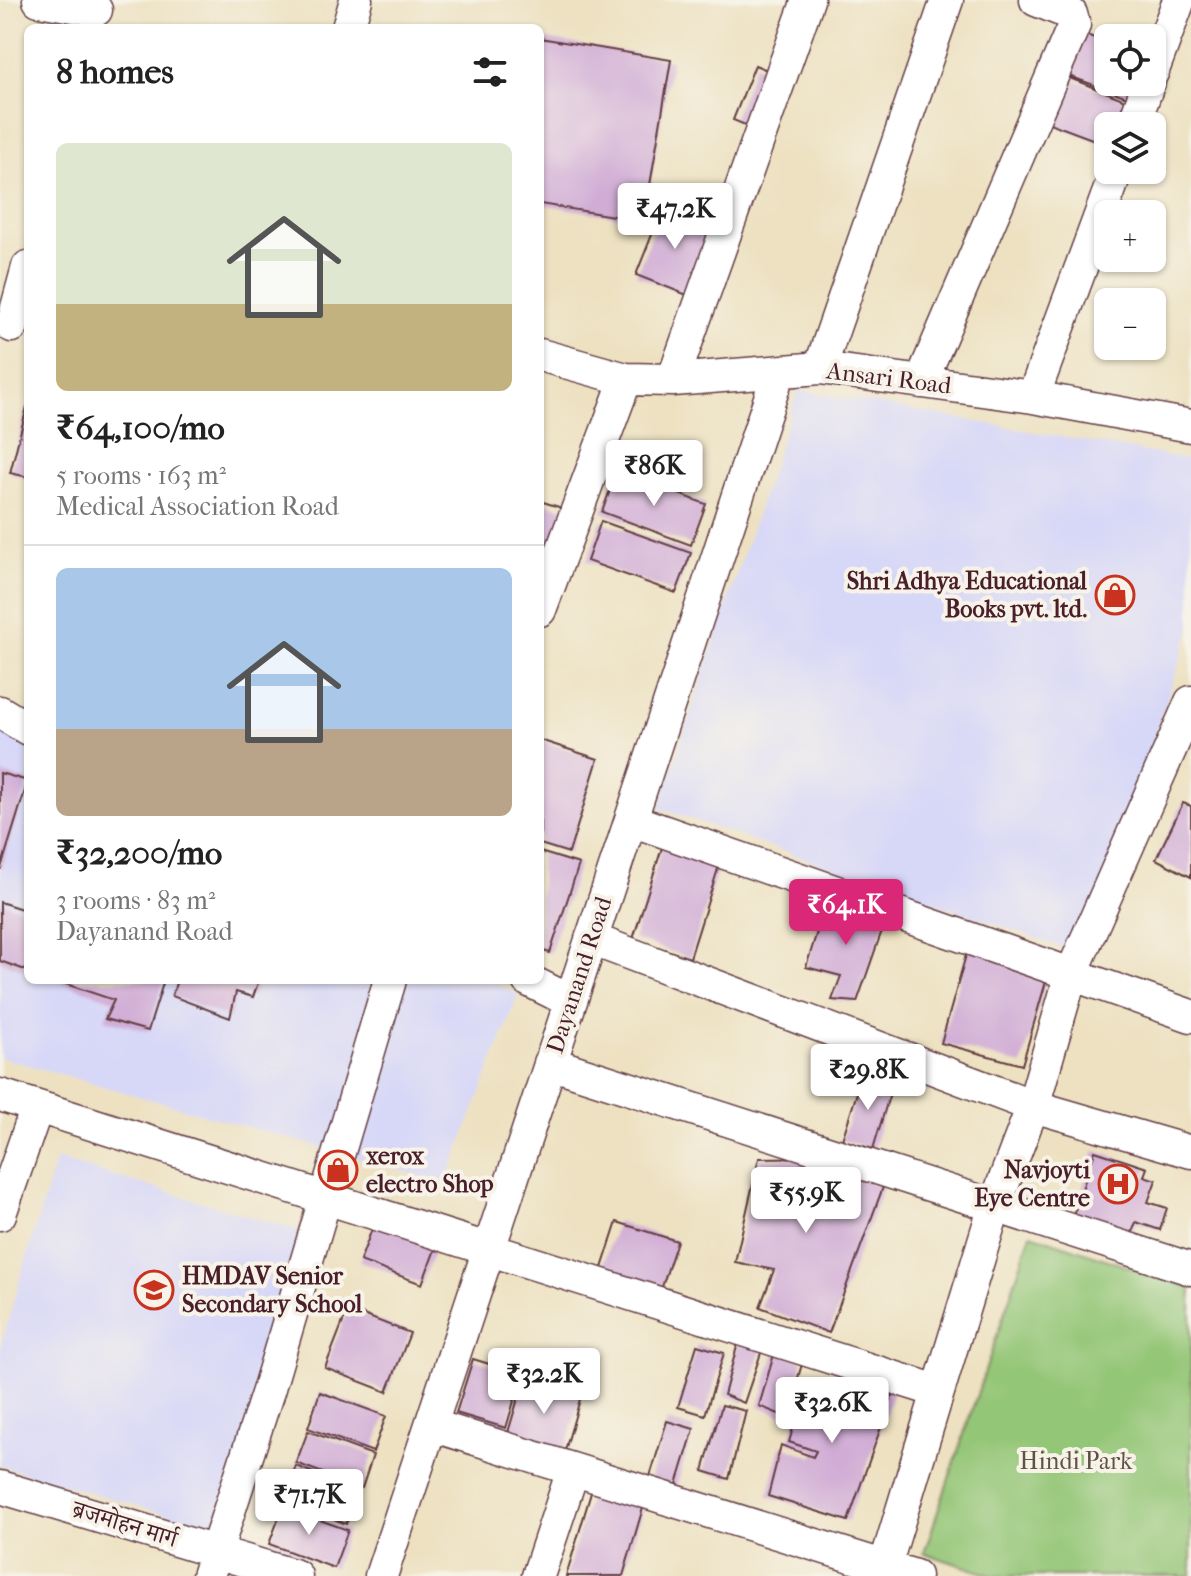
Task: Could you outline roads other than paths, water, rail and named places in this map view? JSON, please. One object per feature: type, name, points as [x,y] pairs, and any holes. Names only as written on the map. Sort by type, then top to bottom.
[{"type":"street","points":[[39,0],[94,13]]},
{"type":"street","points":[[349,24],[356,0]]},
{"type":"street","points":[[673,380],[808,0]]},
{"type":"street","points":[[820,368],[947,0]]},
{"type":"street","points":[[921,382],[1074,25],[1071,14],[1036,0]]},
{"type":"street","points":[[1166,35],[1179,0]]},
{"type":"street","points":[[1033,397],[1112,184]]},
{"type":"street","points":[[13,326],[24,283]]},
{"type":"street","name":"Ansari Road","points":[[544,356],[626,379],[673,380],[778,374],[820,368],[1033,397],[1191,426]]},
{"type":"street","name":"Dayanand Road","points":[[381,1576],[568,1000],[631,820],[778,374]]},
{"type":"street","points":[[544,599],[626,379]]},
{"type":"street","points":[[0,712],[24,727]]},
{"type":"street","points":[[883,1571],[995,1205],[1033,1106],[1071,975],[1188,718]]},
{"type":"street","points":[[631,820],[1191,1016]]},
{"type":"street","points":[[591,939],[1033,1106],[1191,1152]]},
{"type":"street","points":[[211,1564],[269,1388],[389,984]]},
{"type":"street","points":[[536,984],[568,1000]]},
{"type":"street","points":[[550,1063],[1191,1269]]},
{"type":"street","points":[[0,1095],[937,1391]]},
{"type":"street","points":[[0,1214],[37,1107]]},
{"type":"street","points":[[431,1425],[883,1571],[915,1576]]},
{"type":"street","points":[[538,1576],[573,1470]]},
{"type":"street","name":"ब्रजमोहन मार्ग","points":[[0,1487],[211,1564],[296,1576]]},
{"type":"place","name":"Shri Adhya Educational Books pvt. ltd.","points":[[1115,595]]},
{"type":"place","name":"xerox electro Shop","points":[[338,1170]]},
{"type":"place","name":"Navjoyti Eye Centre","points":[[1118,1184]]},
{"type":"place","name":"HMDAV Senior Secondary School","points":[[154,1290]]},
{"type":"park label","name":"Hindi Park","points":[[1076,1461]]}]
